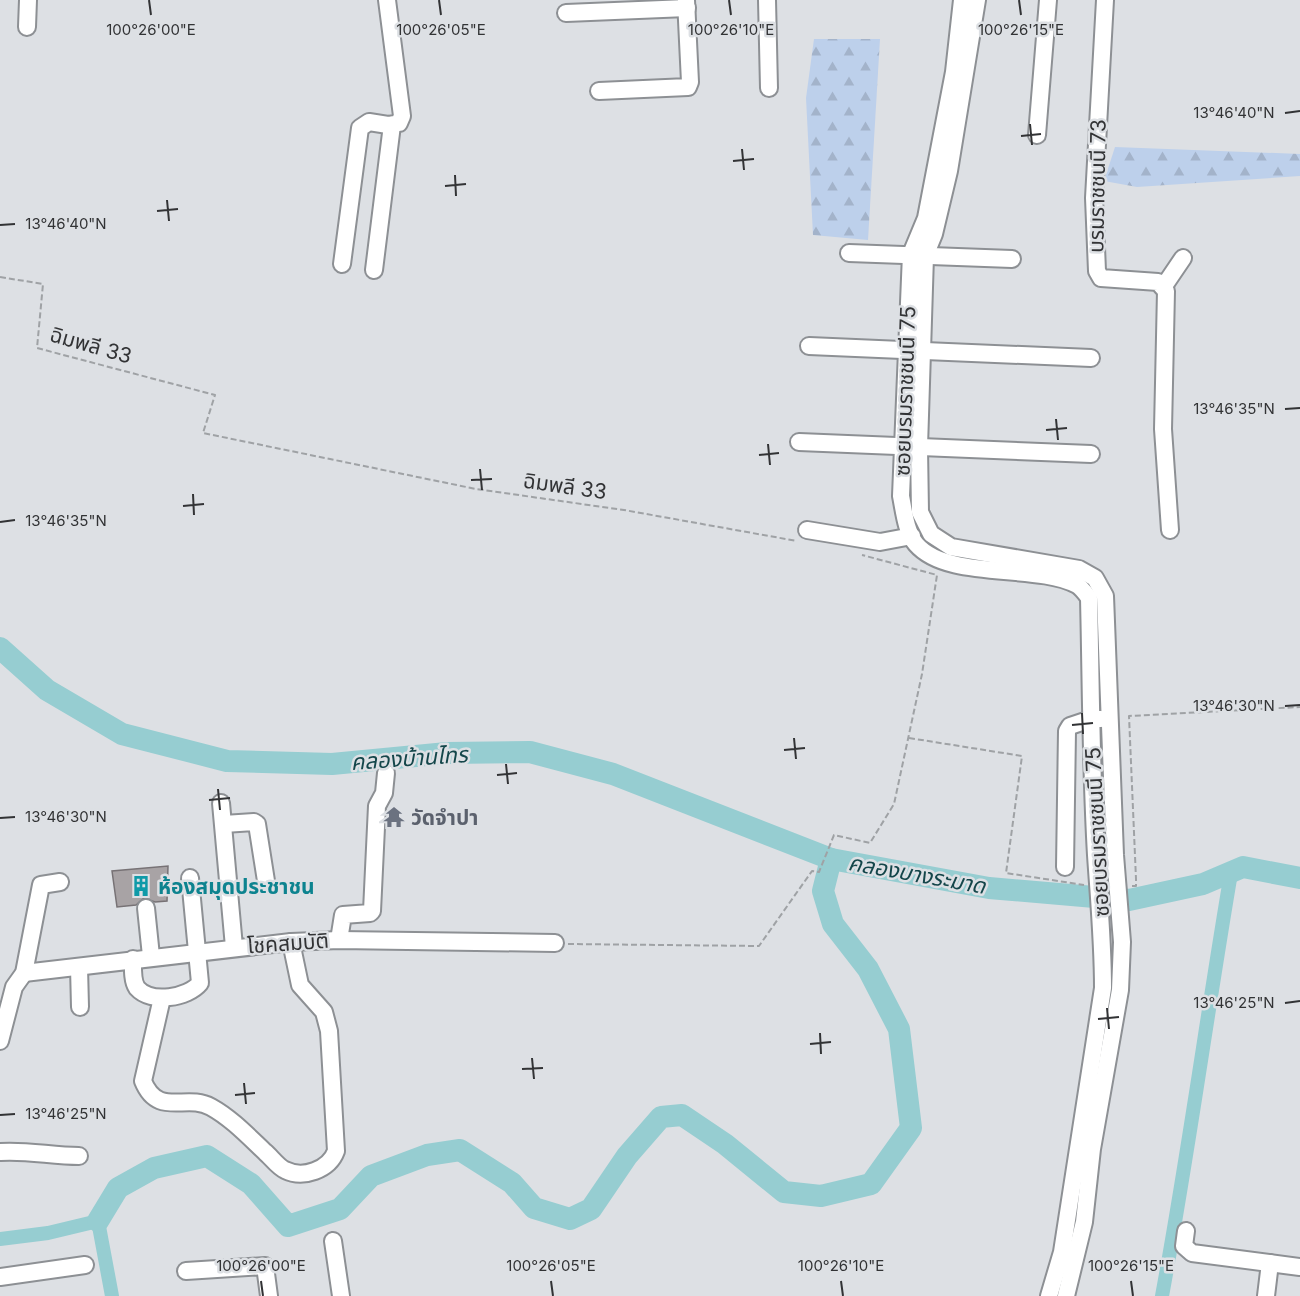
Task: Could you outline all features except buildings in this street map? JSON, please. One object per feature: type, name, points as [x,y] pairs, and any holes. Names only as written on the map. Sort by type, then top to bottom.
[{"type":"street","points":[[27,0],[27,27]]},
{"type":"street","points":[[342,264],[360,128],[369,122],[392,125],[399,123],[402,110],[387,0]]},
{"type":"street","points":[[766,0],[769,88]]},
{"type":"street","name":"ซอยบรมราชชนนี 75","points":[[962,0],[954,72],[918,255],[910,448],[902,496],[906,522],[916,544],[937,559],[971,567],[1057,579],[1078,586],[1089,598],[1091,719],[1096,855],[1103,945],[1103,988],[1083,1109],[1072,1196],[1062,1252],[1049,1296]]},
{"type":"street","name":"ซอยบรมราชชนนี 75","points":[[918,255],[934,234],[949,171],[977,0]]},
{"type":"street","points":[[1037,135],[1048,0]]},
{"type":"street","name":"บรมราชชนนี 73","points":[[1105,0],[1094,198],[1097,271],[1101,278],[1109,280],[1158,282],[1164,286]]},
{"type":"street","points":[[566,13],[686,4],[690,82],[688,87],[598,91]]},
{"type":"street","points":[[374,270],[392,125]]},
{"type":"street","points":[[849,252],[1012,259]]},
{"type":"street","points":[[1170,530],[1163,429],[1166,291],[1164,286],[1183,258]]},
{"type":"street","points":[[809,346],[1091,358]]},
{"type":"street","points":[[799,442],[1091,454]]},
{"type":"street","name":"ซอยบรมราชชนนี 75","points":[[910,448],[920,512],[931,534],[951,547],[1079,569],[1095,578],[1105,596],[1115,855],[1122,942],[1119,1002],[1099,1104],[1084,1222],[1066,1296]]},
{"type":"street","points":[[807,536],[880,542],[912,536]]},
{"type":"street","points":[[1065,867],[1067,733],[1070,726],[1091,719],[1111,720]]},
{"type":"street","points":[[339,940],[342,916],[372,910],[377,806],[384,794],[386,773]]},
{"type":"street","points":[[221,803],[234,947]]},
{"type":"street","points":[[224,824],[254,822],[257,824],[266,881]]},
{"type":"street","points":[[133,959],[138,989],[162,998],[185,994],[200,983],[190,878]]},
{"type":"street","points":[[0,1041],[14,987],[24,973],[41,885],[60,882]]},
{"type":"street","points":[[146,908],[152,956]]},
{"type":"street","name":"โชคสมบัติ","points":[[24,973],[152,956],[291,942],[339,940],[555,944]]},
{"type":"street","points":[[162,998],[143,1081],[151,1096],[165,1103],[203,1103],[212,1107],[242,1130],[284,1170],[312,1173],[326,1166],[336,1151],[329,1031],[324,1012],[300,985],[291,942]]},
{"type":"street","points":[[79,967],[80,1007]]},
{"type":"street","points":[[0,1152],[25,1150],[54,1156],[79,1156]]},
{"type":"street","points":[[1186,1231],[1184,1246],[1192,1252],[1300,1267]]},
{"type":"street","points":[[333,1241],[341,1296]]},
{"type":"street","points":[[1266,1296],[1270,1263]]},
{"type":"street","points":[[0,1277],[85,1265]]},
{"type":"street","points":[[186,1271],[265,1266],[269,1296]]},
{"type":"path","name":"ฉิมพลี 33","points":[[0,277],[43,284],[37,348],[215,394],[203,433],[476,489],[807,536]]},
{"type":"path","points":[[555,944],[759,946],[812,871],[819,872],[834,835],[870,843],[894,804],[922,675],[937,575],[852,552]]},
{"type":"green space","points":[[814,39],[880,39],[868,240],[813,235],[806,98]]},
{"type":"green space","points":[[1115,147],[1300,154],[1300,176],[1137,187],[1104,181]]},
{"type":"waterway","name":"คลองบ้านไทร","points":[[0,648],[47,690],[122,734],[227,761],[332,764],[447,753],[530,752],[613,774],[831,859],[989,888],[1129,900],[1203,884],[1243,867],[1300,878]]},
{"type":"waterway","name":"คลองบางระมาด","points":[[98,1221],[118,1188],[154,1168],[207,1156],[251,1184],[288,1226],[340,1209],[371,1176],[427,1155],[460,1150],[512,1183],[534,1208],[570,1219],[591,1209],[627,1156],[661,1117],[682,1115],[725,1144],[784,1192],[821,1196],[871,1184],[911,1128],[899,1029],[868,969],[833,924],[823,891],[831,859]]},
{"type":"waterway","points":[[1162,1296],[1231,873]]},
{"type":"waterway","points":[[0,1239],[48,1233],[98,1221],[112,1296]]},
{"type":"place","name":"วัดจำปา","points":[[394,817]]},
{"type":"place","name":"ห้องสมุดประชาชน","points":[[141,886]]}]
